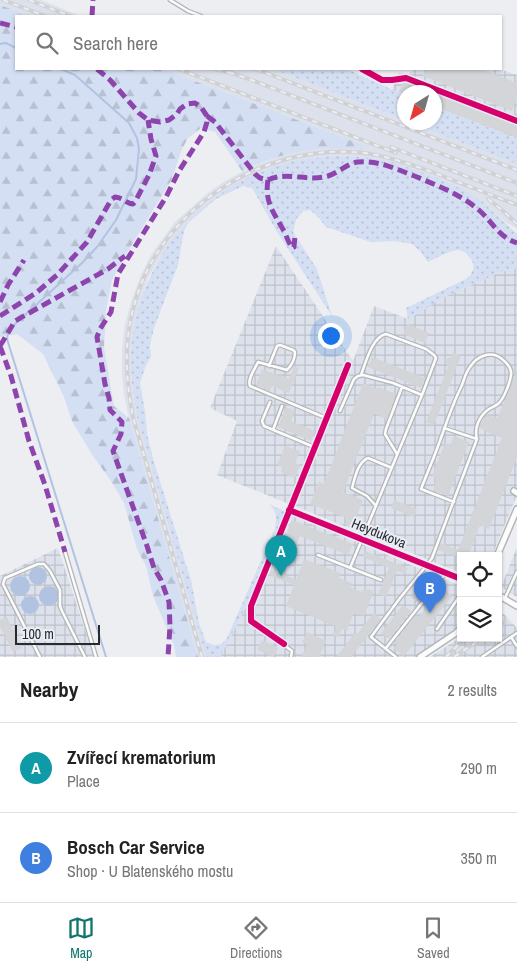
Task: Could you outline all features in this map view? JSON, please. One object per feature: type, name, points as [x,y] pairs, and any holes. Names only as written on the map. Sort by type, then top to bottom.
[{"type":"street","points":[[284,644],[252,621],[251,606],[348,366]]},
{"type":"street","points":[[499,552],[517,509]]},
{"type":"street","name":"Heydukova","points":[[289,510],[457,577]]},
{"type":"street","points":[[501,597],[517,606]]},
{"type":"street","points":[[420,657],[457,632]]},
{"type":"lane","points":[[170,0],[198,15]]},
{"type":"lane","points":[[364,70],[382,80],[406,78],[517,121]]},
{"type":"lane","points":[[350,568],[436,358],[426,349],[386,334],[378,337],[374,343],[361,375]]},
{"type":"lane","points":[[269,366],[277,346],[280,344],[293,350],[295,357],[287,370],[269,366],[258,362],[248,383],[250,386],[326,418]]},
{"type":"lane","points":[[396,657],[371,637],[432,558],[454,502],[477,439],[476,429],[486,410],[500,402],[507,388],[511,376],[510,369],[500,357],[488,354],[477,360],[469,368],[447,419],[421,489],[454,502]]},
{"type":"lane","points":[[340,411],[354,378],[361,375],[393,383],[422,395]]},
{"type":"lane","points":[[397,454],[385,434],[402,386]]},
{"type":"lane","points":[[270,402],[262,421],[264,426],[314,447]]},
{"type":"lane","points":[[273,430],[282,406]]},
{"type":"lane","points":[[444,428],[477,439]]},
{"type":"lane","points":[[376,506],[367,496],[352,488],[361,463],[364,459],[368,458],[392,468]]},
{"type":"lane","points":[[64,552],[96,657]]},
{"type":"lane","points":[[318,555],[381,580]]},
{"type":"lane","points":[[40,657],[2,579],[38,564],[44,564],[48,568],[60,590],[60,606],[85,657]]},
{"type":"lane","points":[[504,599],[517,572]]},
{"type":"lane","points":[[386,648],[446,573]]},
{"type":"lane","points":[[437,629],[459,597]]},
{"type":"lane","points":[[482,657],[517,633]]},
{"type":"lane","points":[[511,637],[517,646]]},
{"type":"lane","points":[[284,644],[292,651],[291,657]]},
{"type":"shaded area","points":[[0,0],[41,0],[78,15],[27,15],[0,5]]},
{"type":"shaded area","points":[[166,70],[276,70],[397,117],[397,130],[428,130],[517,164],[517,229],[505,222],[483,202],[363,157],[337,156],[298,161],[246,179],[230,188],[213,199],[182,228],[159,259],[148,278],[134,326],[131,374],[137,416],[206,657],[198,657],[129,418],[124,394],[122,351],[125,324],[132,299],[151,255],[175,222],[208,193],[225,181],[251,167],[296,152],[336,147],[364,148],[363,145]]},
{"type":"shaded area","points":[[412,70],[502,70],[517,75],[517,139],[442,109],[442,85],[397,85],[397,92],[392,90],[399,72],[408,75]]},
{"type":"shaded area","points":[[276,246],[353,361],[374,306],[408,319],[442,298],[501,272],[517,268],[517,495],[494,552],[457,552],[457,571],[217,475],[237,421],[210,408]]},
{"type":"shaded area","points":[[286,512],[457,584],[457,628],[415,657],[220,657],[250,599]]},
{"type":"shaded area","points":[[517,547],[517,597],[502,588]]},
{"type":"shaded area","points":[[58,548],[94,657],[0,657],[0,576]]},
{"type":"shaded area","points":[[34,567],[42,567],[47,572],[45,583],[34,585],[29,580],[29,572]]},
{"type":"shaded area","points":[[20,576],[27,579],[30,586],[27,593],[20,596],[13,593],[10,586],[13,579]]},
{"type":"shaded area","points":[[49,586],[56,589],[59,596],[56,603],[49,606],[42,603],[39,596],[42,589]]},
{"type":"shaded area","points":[[26,596],[34,596],[39,601],[37,612],[26,614],[21,609],[21,601]]},
{"type":"shaded area","points":[[502,613],[517,628],[517,657],[430,657],[457,640],[457,642],[502,642]]},
{"type":"green space","points":[[0,5],[27,15],[15,15],[15,70],[166,70],[363,145],[364,149],[333,148],[302,151],[256,164],[242,171],[215,132],[201,128],[188,138],[182,149],[171,181],[112,280],[106,311],[104,347],[114,406],[129,418],[198,657],[176,657],[174,645],[153,596],[146,566],[137,549],[124,503],[72,421],[64,397],[43,354],[17,334],[0,337]]},
{"type":"green space","points":[[276,70],[349,70],[397,92],[397,117]]},
{"type":"green space","points":[[442,109],[517,139],[517,164],[428,130],[442,130]]},
{"type":"green space","points":[[337,156],[363,157],[396,163],[464,190],[483,202],[517,234],[517,268],[501,272],[442,298],[408,320],[406,308],[468,278],[472,273],[473,265],[467,255],[462,251],[456,250],[428,262],[412,244],[395,241],[371,242],[326,227],[310,210],[303,211],[296,220],[293,232],[317,269],[332,316],[277,232],[252,188],[243,186],[216,199],[188,223],[184,231],[178,265],[154,328],[150,345],[151,357],[140,383],[147,434],[154,462],[191,580],[199,623],[206,642],[214,645],[222,644],[227,638],[275,529],[276,515],[269,504],[286,512],[250,599],[220,657],[206,657],[137,416],[132,384],[131,360],[135,320],[144,290],[158,262],[175,237],[196,214],[220,194],[247,178],[277,166],[299,160]]},
{"type":"building","points":[[426,70],[484,70],[517,83],[517,98],[512,111],[423,76]]},
{"type":"building","points":[[406,81],[416,85],[402,85]]},
{"type":"building","points":[[442,95],[517,124],[517,138],[442,109]]},
{"type":"building","points":[[407,324],[429,333],[425,343],[403,334]]},
{"type":"building","points":[[453,352],[461,356],[434,425],[426,422],[449,364],[445,363],[448,357],[451,358]]},
{"type":"building","points":[[372,357],[425,378],[421,388],[368,367]]},
{"type":"building","points":[[294,366],[299,368],[289,393],[272,386],[270,391],[256,385],[262,369],[289,379]]},
{"type":"building","points":[[517,369],[517,457],[489,529],[480,525],[470,552],[457,552],[457,557],[438,550],[441,543],[458,550],[502,438],[480,427],[487,415],[497,418]]},
{"type":"building","points":[[363,383],[396,394],[387,419],[374,414],[343,492],[363,500],[355,520],[360,523],[357,529],[345,525],[347,518],[310,504],[319,482],[324,484]]},
{"type":"building","points":[[286,407],[295,411],[291,421],[315,431],[311,441],[278,427]]},
{"type":"building","points":[[454,436],[469,442],[448,496],[433,490],[437,478],[432,476],[445,443],[450,445]]},
{"type":"building","points":[[285,446],[300,451],[295,463],[300,465],[295,478],[281,472],[282,467],[277,465]]},
{"type":"building","points":[[394,500],[417,509],[414,517],[391,508]]},
{"type":"building","points":[[292,520],[353,544],[348,555],[300,536],[293,552],[281,547]]},
{"type":"building","points":[[365,551],[408,568],[405,574],[397,571],[386,597],[378,594],[389,568],[363,557]]},
{"type":"building","points":[[304,559],[341,573],[339,578],[352,583],[350,587],[354,589],[362,592],[364,588],[374,591],[364,616],[354,612],[347,631],[342,629],[338,637],[333,635],[337,627],[286,606],[294,585],[269,575],[271,570],[279,573],[283,571],[285,575],[296,580]]},
{"type":"building","points":[[425,580],[432,586],[418,603],[411,597]]},
{"type":"building","points":[[442,588],[452,596],[404,656],[394,648],[397,645],[394,643],[416,615],[419,617]]},
{"type":"building","points":[[403,605],[411,611],[389,639],[381,633]]},
{"type":"building","points":[[374,613],[381,619],[351,657],[336,657],[354,634],[357,634]]},
{"type":"building","points":[[7,617],[22,648],[13,652],[0,627],[0,620]]},
{"type":"building","points":[[307,632],[326,641],[319,657],[301,657],[307,645],[302,642]]},
{"type":"building","points":[[262,640],[278,648],[274,657],[257,650]]},
{"type":"waterway","points":[[0,44],[6,43],[15,48]]},
{"type":"waterway","points":[[63,70],[75,75],[129,123],[137,138],[139,149],[136,179],[116,220],[97,247],[14,325],[8,333],[7,339],[106,657]]},
{"type":"railway","points":[[3,0],[42,15]]},
{"type":"railway","points":[[29,0],[67,15]]},
{"type":"railway","points":[[182,70],[396,153]]},
{"type":"railway","points":[[220,70],[234,74]]},
{"type":"railway","points":[[259,70],[517,170]]},
{"type":"railway","points":[[229,72],[517,183]]},
{"type":"railway","points":[[391,147],[517,196]]},
{"type":"railway","points":[[202,657],[133,417],[129,394],[127,347],[130,323],[144,277],[160,249],[180,224],[203,202],[230,183],[258,169],[289,158],[320,153],[352,152],[373,154],[393,159],[517,205]]},
{"type":"railway","points":[[488,199],[517,224]]},
{"type":"railway","points":[[446,657],[461,642]]},
{"type":"railway","points":[[454,657],[476,642]]},
{"type":"marked path","points":[[92,15],[93,0]]},
{"type":"marked path","points":[[0,23],[15,27]]},
{"type":"marked path","points":[[98,70],[148,120],[160,122],[169,120],[187,104],[195,103],[201,107],[207,116],[204,132],[118,274],[111,312],[97,337],[110,410],[122,422],[121,434],[113,451],[154,568],[161,580],[169,602],[168,657]]},
{"type":"marked path","points":[[207,116],[215,122],[260,178],[268,180],[282,176],[320,178],[332,175],[358,162],[381,164],[417,177],[458,196],[480,211],[505,237],[517,243]]},
{"type":"marked path","points":[[0,316],[36,293],[57,275],[87,242],[111,200],[115,197],[133,204],[135,202],[149,175],[156,156],[148,120]]},
{"type":"marked path","points":[[268,180],[269,202],[292,248],[294,247],[295,235]]},
{"type":"marked path","points":[[0,346],[15,321],[108,269],[125,256]]},
{"type":"marked path","points":[[0,302],[24,260]]},
{"type":"marked path","points":[[0,346],[65,552]]},
{"type":"cycle path","points":[[364,70],[382,80],[406,78],[517,121]]},
{"type":"cycle path","points":[[284,644],[251,621],[251,606],[348,365]]},
{"type":"cycle path","points":[[289,510],[457,577]]},
{"type":"place","name":"Zvířecí krematorium","points":[[281,576]]},
{"type":"place","name":"Bosch Car Service","points":[[430,613]]}]
